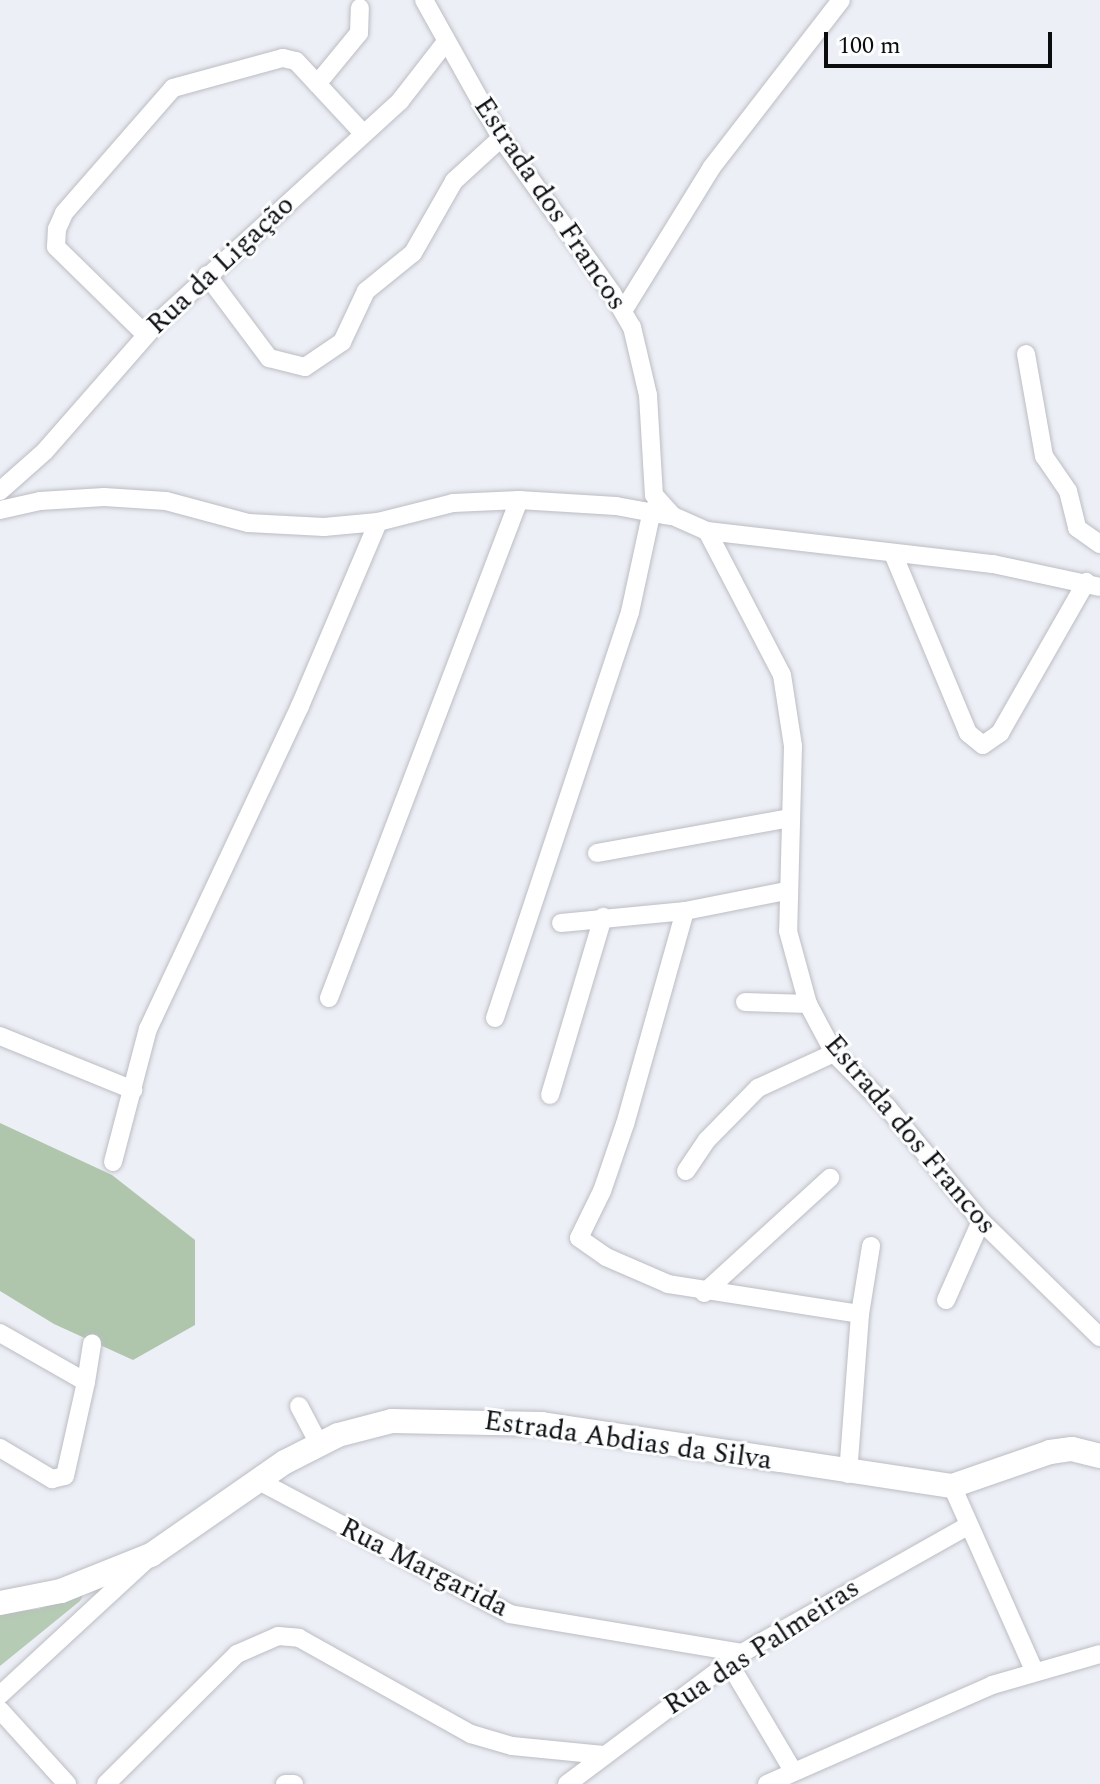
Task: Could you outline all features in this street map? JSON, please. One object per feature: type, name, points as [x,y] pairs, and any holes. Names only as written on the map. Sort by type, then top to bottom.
[{"type":"main road","name":"Estrada Abdias da Silva","points":[[0,1603],[61,1591],[151,1555],[257,1480],[319,1444],[392,1421],[490,1420],[848,1474],[952,1486],[1061,1450],[1100,1456]]},
{"type":"street","name":"Estrada dos Francos","points":[[424,0],[445,43],[501,138],[623,311],[648,395],[654,495],[673,516]]},
{"type":"street","points":[[623,311],[721,154],[841,0]]},
{"type":"street","points":[[317,84],[359,33],[360,8]]},
{"type":"street","name":"Rua da Ligação","points":[[0,491],[45,451],[146,335],[207,275],[426,73],[445,43]]},
{"type":"street","points":[[146,335],[56,247],[64,213],[173,88],[283,58],[296,61],[363,133]]},
{"type":"street","points":[[207,275],[269,358],[305,367],[342,342],[366,291],[413,253],[454,181],[501,138]]},
{"type":"street","points":[[1026,354],[1044,456],[1068,491],[1077,528],[1100,544]]},
{"type":"street","points":[[0,510],[40,501],[104,497],[166,501],[271,526],[378,522],[453,503],[519,500],[652,510],[707,531],[894,556],[993,564],[1093,584],[1000,733],[983,745],[968,733],[894,556]]},
{"type":"street","points":[[329,998],[519,500]]},
{"type":"street","points":[[495,1018],[630,612],[652,510]]},
{"type":"street","points":[[113,1162],[148,1029],[300,706],[378,522]]},
{"type":"street","name":"Estrada dos Francos","points":[[707,531],[782,675],[793,746],[786,891],[792,961],[808,1004],[834,1053],[887,1107],[981,1221],[1100,1337]]},
{"type":"street","points":[[597,853],[789,818]]},
{"type":"street","points":[[561,923],[685,911],[786,891]]},
{"type":"street","points":[[685,911],[625,1124],[602,1191],[579,1238],[628,1268],[704,1293],[860,1314]]},
{"type":"street","points":[[550,1095],[603,917]]},
{"type":"street","points":[[745,1002],[808,1004]]},
{"type":"street","points":[[0,1036],[133,1090]]},
{"type":"street","points":[[686,1171],[707,1140],[758,1088],[834,1053]]},
{"type":"street","points":[[704,1293],[830,1178]]},
{"type":"street","points":[[946,1300],[981,1221]]},
{"type":"street","points":[[848,1474],[860,1314],[871,1246]]},
{"type":"street","points":[[0,1333],[86,1382]]},
{"type":"street","points":[[0,1448],[52,1479],[65,1476],[92,1343]]},
{"type":"street","points":[[299,1406],[319,1444]]},
{"type":"street","name":"Rua Margarida","points":[[257,1480],[510,1614],[735,1658]]},
{"type":"street","points":[[952,1486],[966,1527],[1034,1670]]},
{"type":"street","name":"Rua das Palmeiras","points":[[567,1784],[735,1658],[966,1527]]},
{"type":"street","points":[[0,1695],[151,1555]]},
{"type":"street","points":[[106,1784],[237,1654],[278,1636],[299,1638],[471,1734],[512,1746],[604,1755]]},
{"type":"street","points":[[767,1784],[792,1769],[1034,1670],[1100,1654]]},
{"type":"street","points":[[735,1658],[792,1769]]},
{"type":"street","points":[[0,1710],[67,1784]]},
{"type":"street","points":[[285,1784],[294,1784]]},
{"type":"green space","points":[[0,1123],[112,1175],[195,1240],[195,1325],[133,1360],[54,1324],[0,1291]]},
{"type":"green space","points":[[78,1592],[83,1595],[80,1601],[0,1666],[0,1613],[39,1609]]}]
